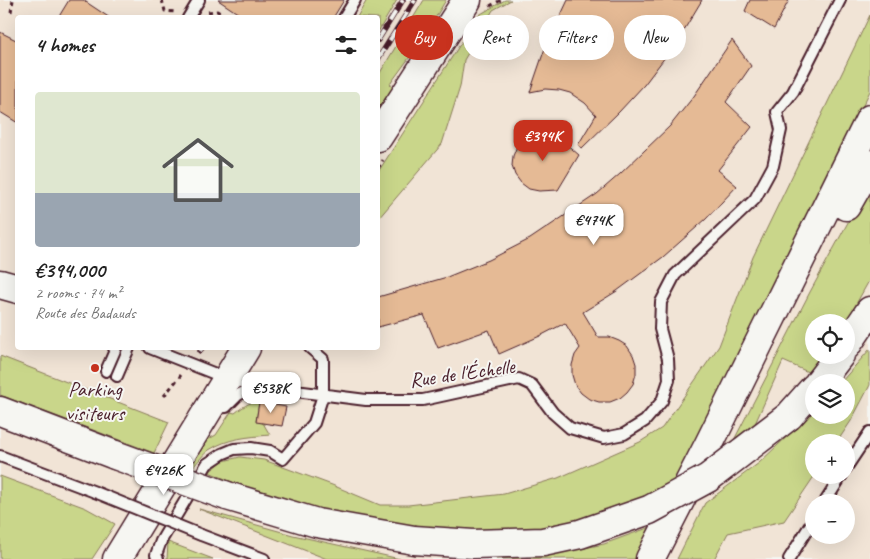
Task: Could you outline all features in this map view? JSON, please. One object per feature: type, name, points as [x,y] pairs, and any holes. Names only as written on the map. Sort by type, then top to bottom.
[{"type":"main road","points":[[380,134],[467,0]]},
{"type":"main road","points":[[650,559],[870,119]]},
{"type":"main road","points":[[807,248],[836,224],[870,164]]},
{"type":"main road","points":[[855,333],[870,311]]},
{"type":"main road","points":[[117,559],[245,350]]},
{"type":"main road","points":[[825,374],[833,364]]},
{"type":"main road","points":[[0,411],[227,496],[317,523],[414,540],[472,544],[543,542],[580,534],[649,510],[708,478],[789,416],[805,398]]},
{"type":"lane","points":[[190,15],[199,0]]},
{"type":"lane","points":[[346,15],[355,0]]},
{"type":"lane","name":"Rue de l'Échelle","points":[[155,350],[228,379],[256,386],[366,400],[423,400],[519,379],[532,385],[552,413],[570,428],[604,438],[624,434],[645,421],[662,400],[668,380],[668,359],[660,329],[661,302],[675,275],[755,199],[773,166],[781,130],[777,112],[793,92],[840,0]]},
{"type":"lane","points":[[106,371],[115,350]]},
{"type":"lane","points":[[117,376],[127,350]]},
{"type":"lane","points":[[158,559],[156,554],[161,540],[207,464],[234,449],[251,448],[270,451],[283,459],[314,423],[323,395],[323,359],[312,350]]},
{"type":"lane","points":[[210,408],[226,407],[238,396],[256,386]]},
{"type":"lane","points":[[855,454],[870,432]]},
{"type":"lane","points":[[0,456],[264,559]]},
{"type":"lane","points":[[789,559],[805,534]]},
{"type":"path","points":[[11,12],[13,0]]},
{"type":"path","points":[[217,11],[223,15]]},
{"type":"shaded area","points":[[0,0],[870,0],[870,559],[0,559]]},
{"type":"green space","points":[[367,0],[397,0],[380,29],[380,15],[358,15]]},
{"type":"green space","points":[[424,0],[446,0],[437,15],[415,15]]},
{"type":"green space","points":[[505,0],[511,0],[493,10],[490,15],[479,15]]},
{"type":"green space","points":[[870,15],[870,91],[680,479],[631,503],[578,522],[480,536],[387,528],[270,498],[209,472],[223,461],[240,457],[264,460],[380,505],[408,505],[504,494],[558,478],[640,442],[662,428],[719,346],[753,257]]},
{"type":"green space","points":[[463,40],[464,60],[460,87],[442,144],[380,217],[380,169],[450,60],[453,60],[453,55]]},
{"type":"green space","points":[[395,48],[395,60],[408,60],[390,84],[394,87],[380,109],[380,73]]},
{"type":"green space","points":[[870,182],[870,279],[850,314],[805,314],[805,364],[815,364],[808,372],[783,361],[754,426],[733,442],[810,292]]},
{"type":"green space","points":[[870,349],[870,385],[855,413],[855,374],[848,374]]},
{"type":"green space","points":[[0,356],[169,422],[154,453],[0,395]]},
{"type":"green space","points":[[264,399],[272,401],[272,404],[259,402],[256,421],[263,423],[270,435],[254,436],[223,443],[207,452],[193,467],[189,466],[205,441],[216,435],[231,412],[235,413],[249,404]]},
{"type":"green space","points":[[805,420],[805,424],[849,424],[842,434],[805,434],[805,484],[809,484],[784,521],[728,533],[714,559],[677,559],[705,503],[759,463]]},
{"type":"green space","points":[[0,476],[86,508],[115,524],[92,559],[0,559]]},
{"type":"green space","points":[[199,509],[293,535],[400,559],[327,559]]},
{"type":"green space","points":[[656,525],[639,559],[496,559],[560,553],[604,544]]},
{"type":"green space","points":[[168,542],[213,559],[167,559]]},
{"type":"building","points":[[69,0],[83,0],[106,15],[60,15]]},
{"type":"building","points":[[218,0],[344,0],[335,15],[240,15]]},
{"type":"building","points":[[568,0],[702,0],[686,27],[686,15],[624,15],[624,60],[663,60],[644,85],[582,148],[578,145],[596,115],[585,103],[570,93],[559,90],[545,89],[530,92],[541,60],[614,60],[614,15],[561,15]]},
{"type":"building","points":[[750,0],[789,0],[774,29],[745,11]]},
{"type":"building","points":[[0,32],[15,40],[15,121],[0,112]]},
{"type":"building","points":[[732,40],[751,66],[726,102],[752,127],[718,170],[737,186],[706,219],[663,257],[617,291],[583,312],[598,337],[609,337],[619,341],[627,346],[633,355],[636,364],[636,374],[633,384],[620,398],[610,402],[599,402],[589,399],[575,385],[572,365],[575,355],[580,348],[565,323],[499,354],[489,330],[438,348],[424,315],[380,326],[380,296],[447,277],[489,260],[530,239],[597,194],[620,174],[670,126],[694,96]]},
{"type":"building","points":[[541,132],[558,137],[579,155],[558,190],[539,191],[529,189],[515,175],[512,166],[517,146],[523,139]]},
{"type":"building","points":[[259,402],[286,407],[282,426],[256,422]]},
{"type":"railway","points":[[380,37],[403,0]]},
{"type":"railway","points":[[380,56],[415,0]]},
{"type":"place","name":"Parking visiteurs","points":[[95,368]]}]
